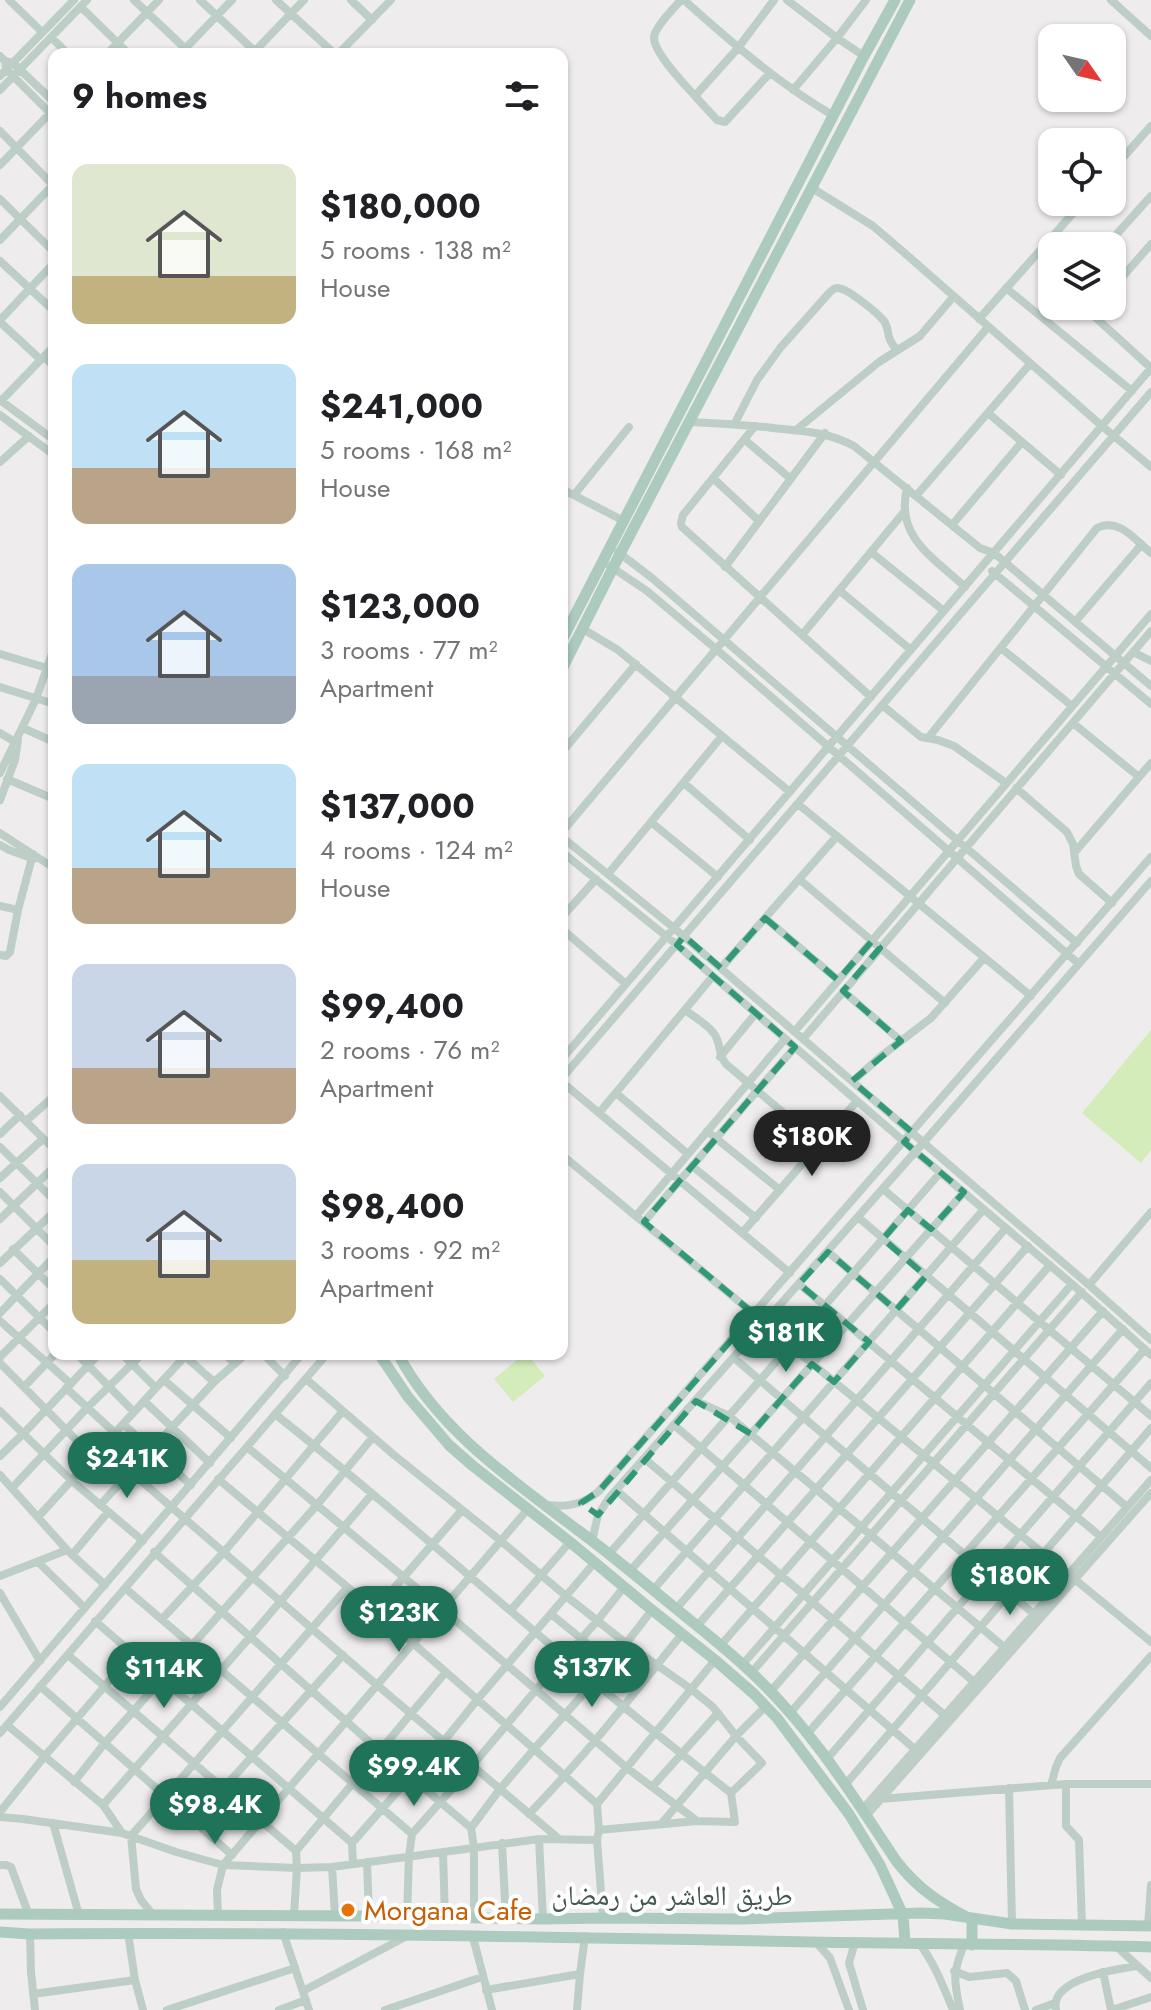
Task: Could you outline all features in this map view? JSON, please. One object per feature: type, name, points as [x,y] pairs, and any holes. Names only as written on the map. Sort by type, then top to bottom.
[{"type":"main road","points":[[615,551],[624,521],[895,0]]},
{"type":"main road","points":[[568,630],[690,422],[910,0]]},
{"type":"main road","points":[[841,102],[854,107]]},
{"type":"main road","points":[[568,658],[583,629],[608,564]]},
{"type":"main road","points":[[383,1360],[408,1397],[449,1445],[715,1660],[766,1706],[849,1814],[880,1865],[903,1915],[905,1942]]},
{"type":"main road","points":[[402,1360],[419,1387],[461,1435],[516,1483],[721,1645],[771,1691],[808,1733],[911,1880],[928,1895],[972,1920],[968,1945]]},
{"type":"main road","name":"طريق العاشر من رمضان","points":[[0,1914],[742,1919],[945,1914],[1012,1924],[1150,1926]]},
{"type":"main road","points":[[316,1916],[339,1921],[342,1930],[334,1934]]},
{"type":"main road","points":[[367,1916],[364,1920],[368,1926],[390,1936]]},
{"type":"main road","name":"طريق العاشر من رمضان","points":[[0,1932],[283,1932],[1151,1947]]},
{"type":"street","points":[[9,0],[42,32]]},
{"type":"street","points":[[134,0],[181,48]]},
{"type":"street","points":[[113,48],[159,0]]},
{"type":"street","points":[[200,0],[250,48]]},
{"type":"street","points":[[189,48],[232,0]]},
{"type":"street","points":[[276,0],[329,48]]},
{"type":"street","points":[[260,48],[304,0]]},
{"type":"street","points":[[351,0],[372,20]]},
{"type":"street","points":[[342,48],[391,0]]},
{"type":"street","points":[[770,73],[725,122],[717,120],[658,50],[654,35],[683,0],[770,73],[834,116]]},
{"type":"street","points":[[695,96],[738,48],[774,0]]},
{"type":"street","points":[[787,0],[864,56]]},
{"type":"street","points":[[793,90],[866,0]]},
{"type":"street","points":[[1111,0],[1151,36]]},
{"type":"street","points":[[0,90],[8,67],[77,2]]},
{"type":"street","points":[[8,67],[51,37],[77,2]]},
{"type":"street","points":[[77,2],[123,48]]},
{"type":"street","points":[[51,37],[62,48]]},
{"type":"street","points":[[8,67],[48,97]]},
{"type":"street","points":[[8,67],[48,108]]},
{"type":"street","points":[[0,165],[48,118]]},
{"type":"street","points":[[0,131],[48,179]]},
{"type":"street","points":[[1126,155],[1149,131]]},
{"type":"street","points":[[812,188],[873,226],[1151,467]]},
{"type":"street","points":[[0,240],[48,191]]},
{"type":"street","points":[[1119,232],[1151,196]]},
{"type":"street","points":[[0,199],[48,246]]},
{"type":"street","points":[[979,319],[1070,216]]},
{"type":"street","points":[[1126,273],[1150,245]]},
{"type":"street","points":[[0,261],[48,305]]},
{"type":"street","points":[[48,269],[0,321],[48,362]]},
{"type":"street","points":[[735,423],[757,380],[781,347],[835,288],[850,294],[883,320],[888,339],[897,350]]},
{"type":"street","points":[[1006,288],[1132,391]]},
{"type":"street","points":[[796,430],[879,362],[920,336],[954,296]]},
{"type":"street","points":[[568,1052],[1151,368],[1102,320]]},
{"type":"street","points":[[568,827],[988,327]]},
{"type":"street","points":[[46,433],[0,400],[48,352]]},
{"type":"street","points":[[916,496],[1030,364]]},
{"type":"street","points":[[568,1073],[1113,436],[1147,403],[1151,392]]},
{"type":"street","points":[[988,413],[1061,475]]},
{"type":"street","points":[[0,415],[48,450]]},
{"type":"street","points":[[690,422],[735,423],[825,433],[847,442],[980,548],[994,553],[1151,686]]},
{"type":"street","points":[[755,426],[683,515],[681,523],[684,530],[871,697]]},
{"type":"street","points":[[574,495],[629,427]]},
{"type":"street","points":[[725,567],[825,433]]},
{"type":"street","points":[[0,462],[29,436]]},
{"type":"street","points":[[745,440],[791,479]]},
{"type":"street","points":[[952,525],[1022,442]]},
{"type":"street","points":[[713,478],[759,521]]},
{"type":"street","points":[[907,488],[904,512],[914,538],[965,587]]},
{"type":"street","points":[[568,492],[624,521]]},
{"type":"street","points":[[802,635],[904,512]]},
{"type":"street","points":[[928,738],[1097,528],[1112,524],[1119,526],[1151,553]]},
{"type":"street","points":[[1075,622],[1141,545]]},
{"type":"street","points":[[980,548],[984,564],[1151,704]]},
{"type":"street","points":[[615,551],[652,578],[1077,943]]},
{"type":"street","points":[[871,552],[944,611]]},
{"type":"street","points":[[608,564],[647,591],[716,649],[1079,964]]},
{"type":"street","points":[[839,590],[911,650]]},
{"type":"street","points":[[795,1031],[1151,614]]},
{"type":"street","points":[[583,629],[636,664],[790,792]]},
{"type":"street","points":[[803,1039],[1151,631]]},
{"type":"street","points":[[1001,648],[1072,706]]},
{"type":"street","points":[[1133,652],[1151,661]]},
{"type":"street","points":[[0,654],[48,668]]},
{"type":"street","points":[[568,745],[636,664]]},
{"type":"street","points":[[0,800],[4,776],[15,760],[17,741],[48,673]]},
{"type":"street","points":[[0,687],[48,702]]},
{"type":"street","points":[[882,705],[921,737],[954,746],[1006,783]]},
{"type":"street","points":[[1073,723],[1139,777]]},
{"type":"street","points":[[23,728],[48,739]]},
{"type":"street","points":[[0,733],[17,741]]},
{"type":"street","points":[[608,874],[722,736]]},
{"type":"street","points":[[1075,852],[1151,763]]},
{"type":"street","points":[[4,776],[48,796]]},
{"type":"street","points":[[684,783],[750,840]]},
{"type":"street","points":[[1016,788],[1067,832],[1079,874],[1112,903]]},
{"type":"street","points":[[798,804],[1031,996]]},
{"type":"street","points":[[651,822],[718,877]]},
{"type":"street","points":[[0,833],[48,864]]},
{"type":"street","points":[[721,968],[837,836]]},
{"type":"street","points":[[568,839],[795,1031],[1151,1340]]},
{"type":"street","points":[[0,845],[33,856]]},
{"type":"street","points":[[0,955],[6,956],[10,952],[33,856]]},
{"type":"street","points":[[568,857],[677,945],[1148,1352],[1114,1384],[808,1733]]},
{"type":"street","points":[[545,1505],[581,1503],[599,1491],[1151,857]]},
{"type":"street","points":[[568,910],[596,879]]},
{"type":"street","points":[[799,879],[945,1003]]},
{"type":"street","points":[[592,1541],[602,1506],[1151,881]]},
{"type":"street","points":[[0,906],[18,910]]},
{"type":"street","points":[[765,918],[838,980]]},
{"type":"street","points":[[568,934],[626,984]]},
{"type":"street","points":[[853,1081],[931,1018],[984,958]]},
{"type":"street","points":[[599,1113],[713,976]]},
{"type":"street","points":[[843,991],[901,1041]]},
{"type":"street","points":[[685,1010],[716,1036],[720,1057],[726,1064],[820,1144]]},
{"type":"street","points":[[720,1057],[756,1013]]},
{"type":"street","points":[[636,1216],[785,1039]]},
{"type":"street","points":[[644,1222],[795,1047]]},
{"type":"street","points":[[568,1085],[790,1273]]},
{"type":"street","points":[[616,1093],[688,1154]]},
{"type":"street","points":[[0,1096],[48,1144]]},
{"type":"street","points":[[0,1134],[48,1100]]},
{"type":"street","points":[[742,1233],[857,1101]]},
{"type":"street","points":[[707,1131],[780,1190]]},
{"type":"street","points":[[0,1178],[43,1139]]},
{"type":"street","points":[[0,1147],[48,1194]]},
{"type":"street","points":[[568,1160],[754,1314]]},
{"type":"street","points":[[692,1166],[756,1218]]},
{"type":"street","points":[[0,1219],[48,1173]]},
{"type":"street","points":[[609,1554],[940,1173]]},
{"type":"street","points":[[883,1189],[1151,1416]]},
{"type":"street","points":[[0,1192],[48,1240]]},
{"type":"street","points":[[630,1571],[964,1192]]},
{"type":"street","points":[[653,1590],[984,1209]]},
{"type":"street","points":[[1089,1285],[1151,1212]]},
{"type":"street","points":[[0,1263],[48,1217]]},
{"type":"street","points":[[858,1217],[1151,1468]]},
{"type":"street","points":[[676,1609],[1006,1228]]},
{"type":"street","points":[[697,1626],[1028,1246]]},
{"type":"street","points":[[13,1249],[48,1283]]},
{"type":"street","points":[[828,1252],[1127,1507]]},
{"type":"street","points":[[0,1313],[48,1263]]},
{"type":"street","points":[[721,1645],[1050,1265]]},
{"type":"street","points":[[0,1279],[48,1326]]},
{"type":"street","points":[[799,1284],[1101,1537]]},
{"type":"street","points":[[747,1668],[775,1627],[1072,1284]]},
{"type":"street","points":[[747,1668],[784,1635],[1082,1292]]},
{"type":"street","points":[[48,1308],[0,1360],[93,1457]]},
{"type":"street","points":[[771,1691],[1103,1311]]},
{"type":"street","points":[[0,1321],[47,1363],[87,1408],[115,1433]]},
{"type":"street","points":[[764,1324],[1151,1642]]},
{"type":"street","points":[[791,1712],[1123,1329]]},
{"type":"street","points":[[734,1358],[1034,1614]]},
{"type":"street","points":[[24,1387],[50,1360]]},
{"type":"street","points":[[83,1360],[134,1412]]},
{"type":"street","points":[[0,1456],[94,1360]]},
{"type":"street","points":[[128,1360],[156,1388]]},
{"type":"street","points":[[12,1488],[136,1360]]},
{"type":"street","points":[[38,1517],[181,1360]]},
{"type":"street","points":[[188,1360],[214,1382]]},
{"type":"street","points":[[231,1360],[235,1364]]},
{"type":"street","points":[[0,1576],[70,1552],[130,1473],[214,1382],[239,1360]]},
{"type":"street","points":[[269,1360],[285,1376]]},
{"type":"street","points":[[0,1707],[297,1360]]},
{"type":"street","points":[[0,1733],[322,1360]]},
{"type":"street","points":[[306,1379],[566,1596],[657,1667],[691,1689],[718,1713],[762,1763],[731,1793]]},
{"type":"street","points":[[164,1380],[231,1438]]},
{"type":"street","points":[[827,1759],[1151,1383]]},
{"type":"street","points":[[144,1401],[210,1463]]},
{"type":"street","points":[[696,1401],[729,1416],[1004,1647]]},
{"type":"street","points":[[0,1411],[72,1481],[143,1541]]},
{"type":"street","points":[[162,1619],[224,1552],[342,1412]]},
{"type":"street","points":[[133,1653],[0,1814],[126,1834],[223,1865],[297,1868],[332,1867],[502,1843],[598,1835],[661,1824],[735,1822],[731,1793],[656,1734],[275,1414]]},
{"type":"street","points":[[123,1424],[191,1485]]},
{"type":"street","points":[[674,1425],[974,1682]]},
{"type":"street","points":[[845,1785],[1151,1428]]},
{"type":"street","points":[[74,1782],[373,1437]]},
{"type":"street","points":[[102,1447],[558,1838]]},
{"type":"street","points":[[247,1447],[627,1768],[697,1821]]},
{"type":"street","points":[[645,1459],[948,1718]]},
{"type":"street","points":[[0,1475],[70,1552],[105,1585]]},
{"type":"street","points":[[218,1479],[375,1610],[597,1804]]},
{"type":"street","points":[[948,1718],[974,1682],[1034,1614],[1071,1578],[1101,1537],[1151,1480]]},
{"type":"street","points":[[616,1490],[918,1752]]},
{"type":"street","points":[[864,1813],[871,1800],[1151,1493]]},
{"type":"street","points":[[103,1805],[372,1494]]},
{"type":"street","points":[[581,1503],[598,1515]]},
{"type":"street","points":[[218,1915],[217,1890],[223,1865],[528,1509]]},
{"type":"street","points":[[375,1610],[462,1510]]},
{"type":"street","points":[[511,1610],[570,1542]]},
{"type":"street","points":[[154,1552],[471,1828],[474,1918]]},
{"type":"street","points":[[38,1562],[85,1608]]},
{"type":"street","points":[[444,1741],[595,1562]]},
{"type":"street","points":[[407,1917],[412,1834],[624,1587]]},
{"type":"street","points":[[125,1588],[412,1834]]},
{"type":"street","points":[[126,1834],[164,1796],[347,1588]]},
{"type":"street","points":[[0,1593],[40,1661]]},
{"type":"street","points":[[471,1828],[500,1789],[611,1663],[652,1610]]},
{"type":"street","points":[[551,1614],[611,1663]]},
{"type":"street","points":[[95,1621],[352,1843],[353,1863]]},
{"type":"street","points":[[529,1814],[624,1707],[682,1634]]},
{"type":"street","points":[[68,1655],[296,1851]]},
{"type":"street","points":[[194,1821],[343,1655]]},
{"type":"street","points":[[1051,1785],[1060,1758],[1151,1656]]},
{"type":"street","points":[[603,1918],[597,1804],[715,1660]]},
{"type":"street","points":[[294,1915],[296,1851],[445,1673]]},
{"type":"street","points":[[40,1686],[232,1855]]},
{"type":"street","points":[[661,1824],[736,1736],[766,1706]]},
{"type":"street","points":[[652,1787],[718,1713]]},
{"type":"street","points":[[7,1725],[103,1805],[126,1834],[136,1889],[153,1915]]},
{"type":"street","points":[[864,1813],[882,1799],[918,1752]]},
{"type":"street","points":[[352,1843],[410,1777]]},
{"type":"street","points":[[1066,1784],[1066,1826],[1078,1838],[1080,1851],[1082,1925]]},
{"type":"street","points":[[871,1800],[1066,1784],[1151,1784]]},
{"type":"street","points":[[1009,1788],[1012,1924]]},
{"type":"street","points":[[53,1823],[79,1915]]},
{"type":"street","points":[[539,1839],[543,1919]]},
{"type":"street","points":[[502,1843],[506,1919]]},
{"type":"street","points":[[443,1852],[445,1918]]},
{"type":"street","points":[[367,1862],[367,1916]]},
{"type":"street","points":[[0,1865],[11,1867],[29,1915]]},
{"type":"street","points":[[332,1867],[335,1915]]},
{"type":"street","points":[[1150,1926],[1151,1885]]},
{"type":"street","points":[[283,1932],[309,2010]]},
{"type":"street","points":[[128,1933],[143,2010]]},
{"type":"street","points":[[30,1934],[35,2010]]},
{"type":"street","points":[[279,2010],[408,1936]]},
{"type":"street","points":[[577,2010],[585,1936]]},
{"type":"street","points":[[473,1937],[492,2010]]},
{"type":"street","points":[[816,1942],[830,1958],[849,2010]]},
{"type":"street","points":[[855,1942],[849,1963],[863,2010]]},
{"type":"street","points":[[918,1943],[938,1972],[953,2010]]},
{"type":"street","points":[[960,2010],[954,1971],[968,1945]]},
{"type":"street","points":[[1116,1946],[1151,1978]]},
{"type":"street","points":[[1036,2010],[1055,2007],[1059,1993],[1065,1988],[1103,1972],[1137,1966]]},
{"type":"street","points":[[167,2010],[295,1968]]},
{"type":"street","points":[[954,1971],[969,1977],[1007,1973],[1016,1981],[1025,2010]]},
{"type":"street","points":[[1103,1972],[1112,2010],[1142,2006],[1151,1997]]},
{"type":"street","points":[[486,1990],[580,1974]]},
{"type":"street","points":[[385,2010],[482,1977]]},
{"type":"street","points":[[33,1994],[135,1980]]},
{"type":"highlighted area","points":[[765,918],[838,980],[872,941],[880,948],[843,991],[901,1041],[852,1081],[913,1133],[904,1142],[964,1192],[931,1229],[908,1210],[883,1239],[926,1276],[896,1310],[828,1252],[799,1284],[869,1342],[834,1382],[812,1364],[751,1434],[696,1401],[598,1515],[581,1503],[599,1491],[754,1314],[644,1222],[795,1047],[677,945],[684,936],[721,968]]},
{"type":"green space","points":[[1151,1030],[1151,1150],[1141,1163],[1082,1113]]},
{"type":"green space","points":[[517,1360],[532,1360],[545,1376],[513,1402],[494,1379]]},
{"type":"place","name":"Morgana Cafe","points":[[348,1910]]}]
